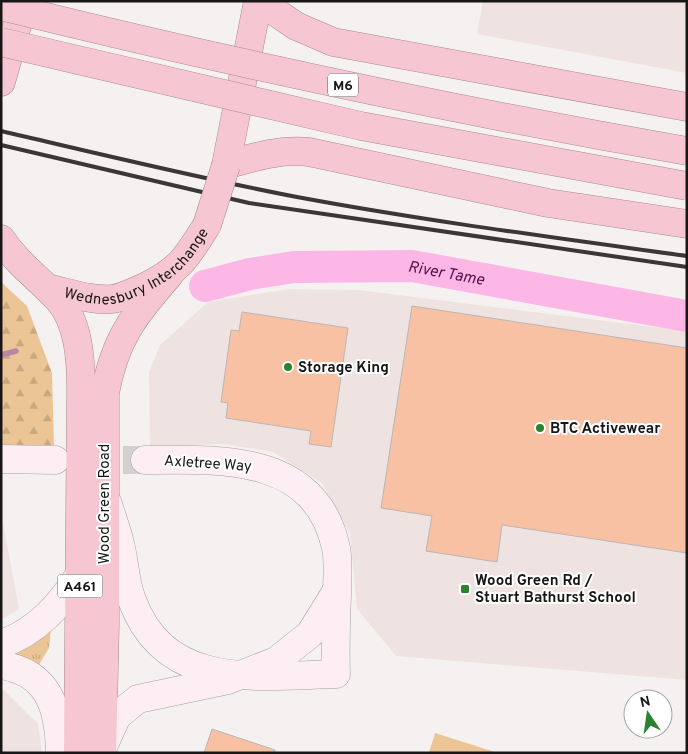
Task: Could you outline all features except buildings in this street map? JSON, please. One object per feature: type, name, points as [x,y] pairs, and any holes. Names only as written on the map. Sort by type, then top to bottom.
[{"type":"highway","points":[[1,82],[24,1]]},
{"type":"highway","points":[[259,1],[296,26],[333,42],[687,107]]},
{"type":"highway","name":"Wednesbury Interchange","points":[[1,239],[20,265],[47,288],[86,297],[112,299],[136,291],[169,275],[187,257],[207,225],[226,166],[259,1]]},
{"type":"highway","name":"M6","points":[[1,6],[154,44],[366,90],[556,128],[687,151]]},
{"type":"highway","name":"M6","points":[[1,42],[361,126],[687,186]]},
{"type":"highway","points":[[226,166],[291,150],[309,152],[548,203],[687,224]]},
{"type":"highway","name":"Wood Green Road","points":[[94,751],[105,623],[105,393],[109,370],[121,337],[135,314],[169,275]]},
{"type":"highway","name":"Wood Green Road","points":[[47,288],[59,300],[70,318],[81,368],[80,574],[94,751]]},
{"type":"street","points":[[1,459],[55,460]]},
{"type":"street","name":"Axletree Way","points":[[104,488],[121,547],[131,599],[142,623],[157,643],[188,664],[218,673],[242,676],[336,674],[336,549],[330,525],[318,507],[295,483],[279,473],[256,466],[199,459],[145,460]]},
{"type":"street","points":[[1,644],[38,624],[58,605],[80,574]]},
{"type":"street","name":"Axletree Way","points":[[94,751],[117,716],[138,699],[242,676],[276,661],[310,634],[337,591]]},
{"type":"street","points":[[1,665],[16,668],[33,677],[49,695],[56,714],[60,753]]},
{"type":"shaded area","points":[[483,1],[687,1],[687,73],[477,34]]},
{"type":"shaded area","points":[[288,289],[359,290],[687,331],[687,680],[396,656],[357,609],[350,534],[322,483],[273,452],[223,444],[150,446],[149,372],[160,345],[208,302]]},
{"type":"shaded area","points":[[1,512],[19,609],[1,620]]},
{"type":"shaded area","points":[[1,687],[38,724],[42,753],[1,753]]},
{"type":"green space","points":[[1,282],[27,306],[52,373],[54,445],[1,445]]},
{"type":"green space","points":[[51,629],[49,648],[37,668],[10,654],[34,643]]},
{"type":"green space","points":[[435,733],[498,753],[429,753]]},
{"type":"waterway","name":"River Tame","points":[[205,286],[250,274],[294,267],[412,266],[687,316]]},
{"type":"waterway","points":[[1,355],[16,351]]},
{"type":"tunnel","points":[[81,460],[145,460]]},
{"type":"railway","points":[[1,131],[186,174],[345,206],[687,256]]},
{"type":"railway","points":[[1,145],[249,203],[687,267]]},
{"type":"place","name":"Storage King","points":[[288,367]]},
{"type":"place","name":"BTC Activewear","points":[[540,428]]},
{"type":"place","name":"Wood Green Rd / Stuart Bathurst School","points":[[465,589]]}]
